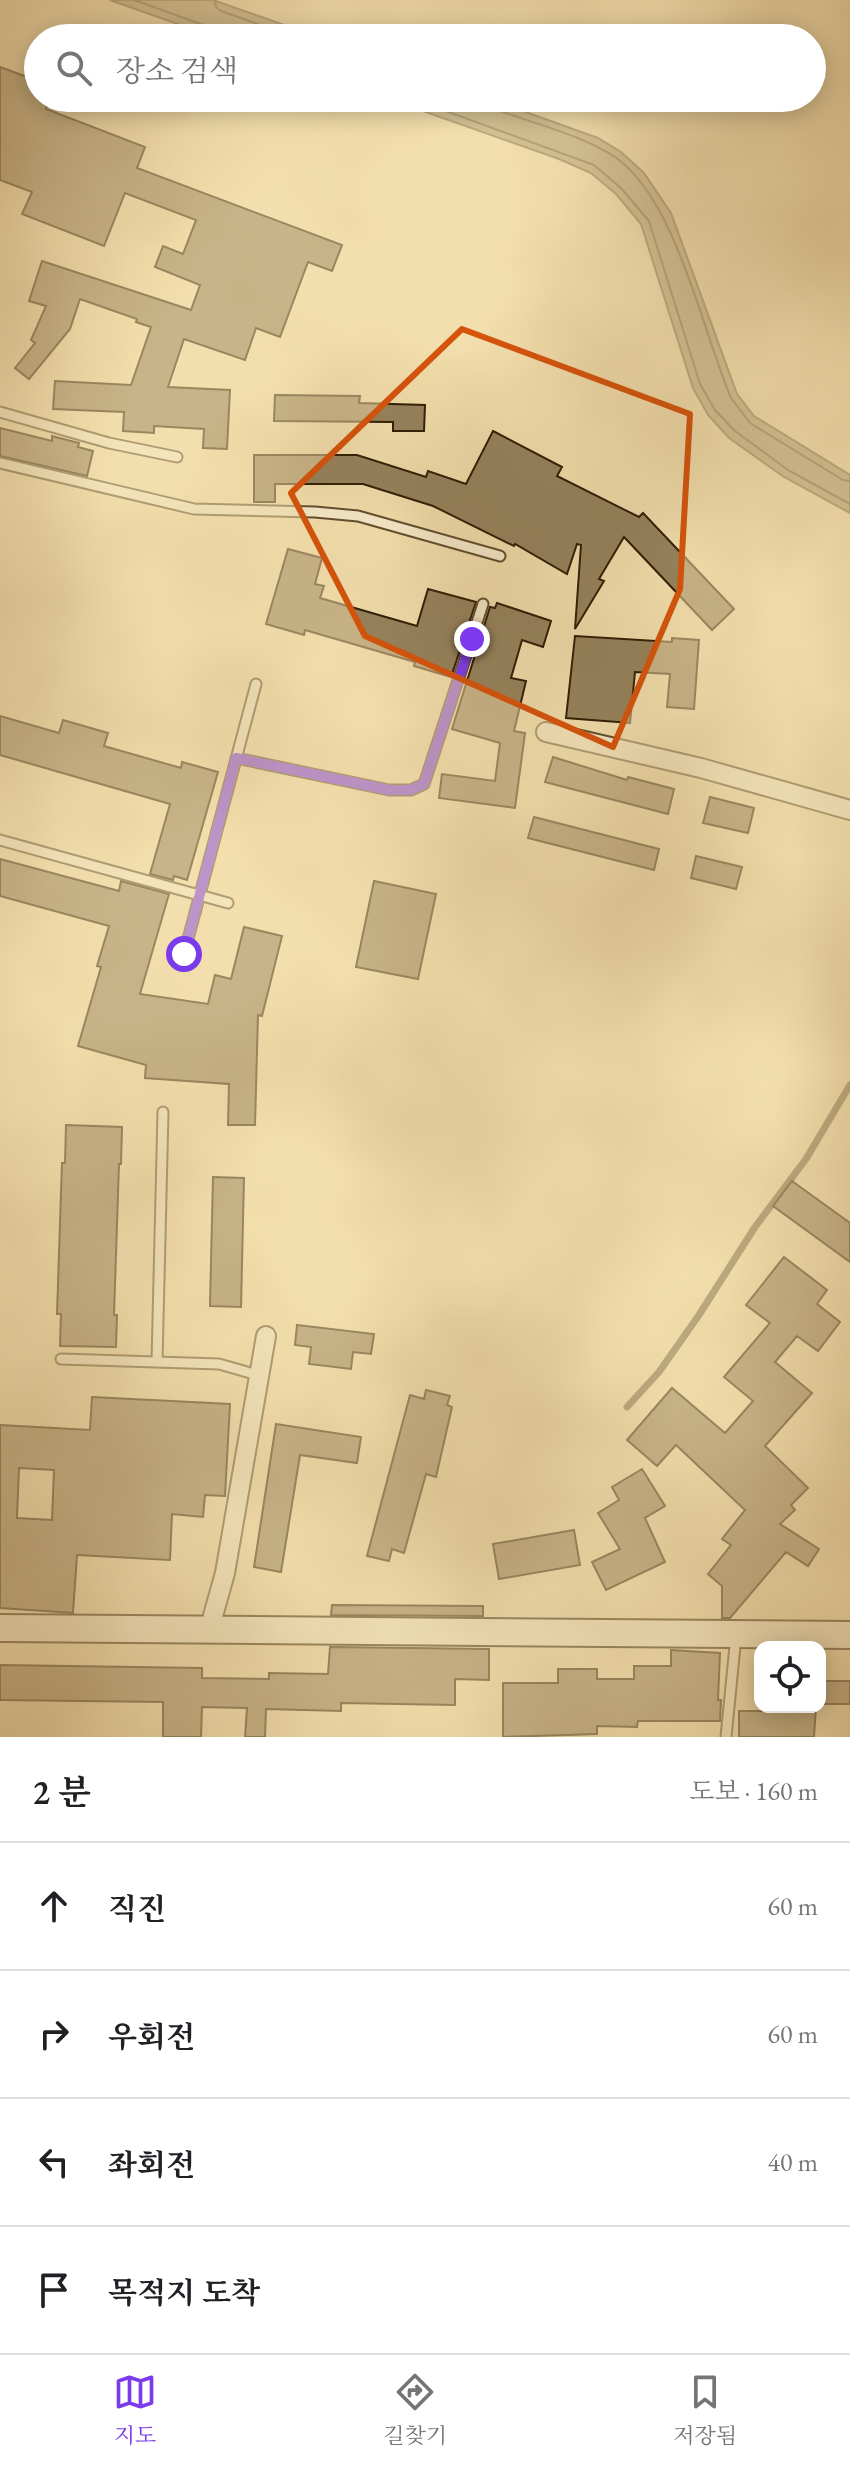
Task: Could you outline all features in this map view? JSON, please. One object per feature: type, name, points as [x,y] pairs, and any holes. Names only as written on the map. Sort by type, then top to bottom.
[{"type":"street","points":[[546,732],[701,768],[850,810]]},
{"type":"street","points":[[209,1630],[225,1573],[266,1336]]},
{"type":"street","points":[[0,1628],[850,1635]]},
{"type":"lane","points":[[0,412],[109,443],[177,457]]},
{"type":"lane","points":[[0,463],[194,509],[358,516],[500,556]]},
{"type":"lane","points":[[236,758],[389,790],[411,790],[424,784],[483,604]]},
{"type":"lane","points":[[184,954],[256,684]]},
{"type":"lane","points":[[0,840],[228,903]]},
{"type":"lane","points":[[157,1362],[163,1112]]},
{"type":"lane","points":[[61,1359],[219,1364],[261,1376]]},
{"type":"lane","points":[[726,1737],[736,1633]]},
{"type":"highlighted area","points":[[462,329],[690,414],[680,589],[613,747],[365,636],[291,493]]},
{"type":"water","points":[[110,0],[213,0],[281,24],[178,24]]},
{"type":"water","points":[[426,112],[526,112],[598,138],[621,152],[644,173],[671,213],[737,394],[754,416],[850,475],[850,513],[784,477],[729,438],[708,415],[693,388],[641,224],[616,194],[591,173]]},
{"type":"building","points":[[0,67],[24,76],[24,112],[54,112],[145,147],[137,168],[342,245],[332,271],[308,262],[280,337],[256,328],[245,360],[184,339],[168,387],[230,390],[227,449],[203,448],[204,429],[154,426],[154,433],[123,431],[124,412],[53,409],[55,381],[131,385],[151,327],[136,322],[137,319],[80,299],[70,329],[29,379],[15,368],[35,343],[31,340],[46,306],[29,301],[42,261],[191,310],[200,285],[155,267],[163,246],[183,254],[196,220],[125,193],[104,246],[22,214],[32,192],[0,180]]},
{"type":"building","points":[[275,395],[360,396],[359,403],[425,405],[424,431],[393,431],[393,422],[274,421]]},
{"type":"building","points":[[0,428],[52,441],[52,436],[79,443],[78,447],[93,451],[87,476],[0,456]]},
{"type":"building","points":[[493,431],[562,467],[557,476],[639,517],[643,513],[734,609],[712,630],[624,537],[599,579],[604,581],[575,629],[581,545],[577,544],[567,574],[515,544],[433,506],[363,484],[275,484],[275,502],[254,502],[254,455],[357,455],[426,477],[428,471],[466,484]]},
{"type":"building","points":[[288,549],[322,558],[315,584],[324,586],[320,598],[417,626],[428,589],[476,602],[451,677],[414,666],[415,662],[305,630],[304,635],[266,624]]},
{"type":"building","points":[[497,603],[551,621],[543,647],[522,640],[511,678],[526,681],[514,731],[525,733],[515,808],[439,798],[442,774],[495,781],[500,743],[452,729],[490,607],[495,608]]},
{"type":"building","points":[[575,636],[672,642],[672,638],[699,640],[694,709],[667,707],[670,674],[635,672],[630,723],[566,718]]},
{"type":"building","points":[[0,716],[59,733],[63,720],[108,733],[104,746],[181,768],[182,762],[218,772],[187,880],[150,874],[170,804],[0,755]]},
{"type":"building","points":[[553,757],[627,780],[628,777],[674,789],[668,814],[545,782]]},
{"type":"building","points":[[710,797],[754,808],[748,833],[703,823]]},
{"type":"building","points":[[534,817],[659,849],[654,870],[528,838]]},
{"type":"building","points":[[696,856],[742,867],[736,889],[691,878]]},
{"type":"building","points":[[0,859],[119,891],[121,881],[169,894],[140,994],[208,1004],[215,975],[231,979],[244,927],[282,936],[262,1016],[258,1015],[255,1125],[228,1125],[229,1084],[145,1078],[146,1065],[78,1046],[101,967],[97,966],[109,926],[0,896]]},
{"type":"building","points":[[374,881],[436,894],[418,979],[356,967]]},
{"type":"building","points":[[66,1125],[122,1127],[114,1315],[117,1315],[116,1347],[60,1346],[61,1314],[57,1314]]},
{"type":"building","points":[[213,1177],[244,1178],[241,1307],[210,1306]]},
{"type":"building","points":[[792,1181],[850,1223],[850,1262],[773,1206]]},
{"type":"building","points":[[784,1257],[827,1290],[817,1304],[840,1322],[818,1351],[797,1336],[775,1362],[812,1393],[765,1446],[808,1488],[791,1505],[795,1510],[780,1524],[819,1549],[808,1566],[786,1552],[730,1618],[722,1618],[722,1586],[708,1574],[731,1545],[722,1539],[745,1510],[676,1445],[657,1466],[627,1440],[672,1388],[725,1433],[753,1401],[724,1377],[770,1323],[746,1305]]},
{"type":"building","points":[[297,1325],[374,1334],[371,1354],[353,1352],[351,1369],[309,1364],[311,1347],[295,1345]]},
{"type":"building","points":[[426,1390],[450,1396],[447,1405],[452,1407],[436,1477],[426,1474],[404,1553],[392,1549],[389,1561],[367,1556],[410,1395],[424,1399]]},
{"type":"building","points":[[92,1397],[230,1404],[225,1496],[205,1495],[203,1517],[172,1514],[170,1560],[77,1555],[73,1613],[0,1608],[0,1425],[90,1430]],"holes":[[[19,1468],[54,1470],[52,1520],[17,1518]]]},
{"type":"building","points":[[276,1424],[361,1437],[357,1463],[300,1455],[281,1572],[254,1567]]},
{"type":"building","points":[[642,1469],[665,1506],[645,1518],[665,1562],[606,1590],[592,1562],[620,1549],[598,1513],[619,1500],[612,1487]]},
{"type":"building","points":[[574,1530],[580,1565],[499,1579],[493,1544]]},
{"type":"building","points":[[332,1605],[483,1606],[483,1616],[331,1615]]},
{"type":"building","points":[[330,1647],[489,1649],[489,1680],[455,1679],[455,1705],[341,1703],[341,1711],[266,1709],[265,1737],[245,1737],[247,1708],[202,1707],[201,1737],[163,1737],[163,1702],[0,1700],[0,1665],[202,1668],[202,1678],[269,1679],[269,1673],[328,1674]]},
{"type":"building","points":[[671,1650],[720,1653],[720,1721],[638,1721],[637,1727],[597,1726],[597,1734],[503,1737],[503,1683],[558,1683],[558,1669],[597,1669],[597,1679],[634,1679],[634,1666],[671,1666]]},
{"type":"building","points":[[826,1681],[850,1681],[850,1704],[826,1704]]},
{"type":"building","points":[[739,1711],[816,1713],[814,1737],[739,1737]]},
{"type":"waterway","points":[[627,1407],[659,1372],[699,1315],[755,1227],[806,1159],[850,1085]]},
{"type":"route","points":[[184,954],[236,758],[389,790],[411,790],[424,784],[472,639]]}]
